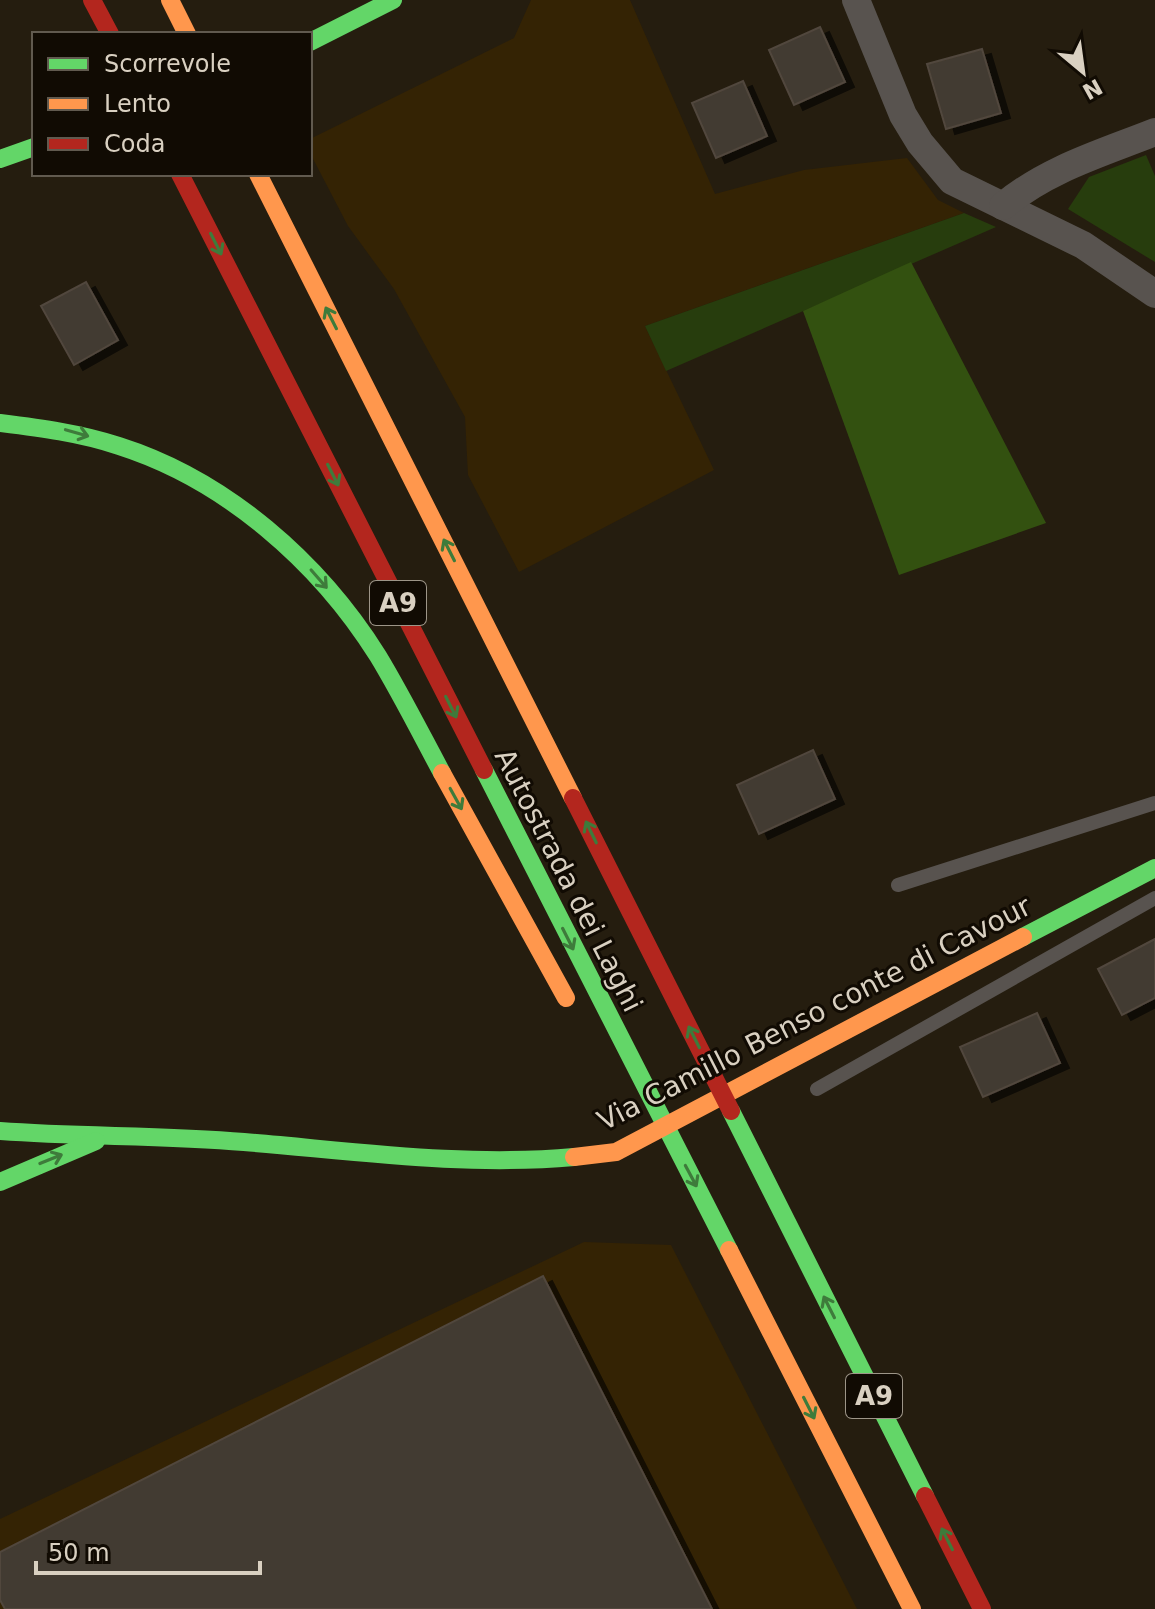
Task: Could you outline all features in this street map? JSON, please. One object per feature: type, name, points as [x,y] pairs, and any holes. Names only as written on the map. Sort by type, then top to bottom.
[{"type":"main road","points":[[92,0],[109,32]]},
{"type":"main road","points":[[170,0],[186,32]]},
{"type":"main road","points":[[312,41],[393,0]]},
{"type":"main road","points":[[0,159],[32,148]]},
{"type":"main road","name":"Autostrada dei Laghi","points":[[181,176],[912,1609]]},
{"type":"main road","name":"Autostrada dei Laghi","points":[[259,176],[982,1609]]},
{"type":"main road","points":[[0,423],[58,428],[159,460],[203,480],[247,509],[290,547],[346,610],[377,655],[576,1017]]},
{"type":"main road","points":[[450,511],[566,781]]},
{"type":"main road","name":"Via Camillo Benso conte di Cavour","points":[[0,1131],[103,1138],[188,1138],[362,1154],[560,1161],[616,1152],[1155,868]]},
{"type":"main road","points":[[635,1129],[650,1156]]},
{"type":"main road","name":"Via Camillo Benso conte di Cavour","points":[[0,1182],[103,1138]]},
{"type":"street","points":[[856,0],[903,115],[920,143],[952,181],[1083,245],[1155,294]]},
{"type":"street","points":[[1003,206],[1027,186],[1057,171],[1155,132]]},
{"type":"lane","points":[[898,885],[1155,803]]},
{"type":"lane","points":[[817,1089],[1155,898]]},
{"type":"shaded area","points":[[531,0],[630,0],[715,194],[804,170],[907,158],[938,200],[964,213],[645,326],[714,470],[519,572],[468,475],[465,417],[394,289],[348,226],[312,157],[312,138],[514,38]]},
{"type":"shaded area","points":[[584,1242],[671,1245],[857,1609],[0,1609],[0,1519]]},
{"type":"green space","points":[[1146,155],[1155,176],[1155,262],[1068,209],[1089,177]]},
{"type":"green space","points":[[964,213],[996,227],[666,371],[645,326]]},
{"type":"green space","points":[[911,262],[1046,523],[899,575],[803,311]]},
{"type":"building","points":[[820,27],[845,82],[794,105],[769,50]]},
{"type":"building","points":[[982,49],[1001,113],[946,129],[927,64]]},
{"type":"building","points":[[743,81],[767,136],[716,158],[692,103]]},
{"type":"building","points":[[86,282],[118,340],[74,365],[41,306]]},
{"type":"building","points":[[813,750],[835,799],[759,834],[737,785]]},
{"type":"building","points":[[1155,939],[1155,998],[1122,1015],[1098,969]]},
{"type":"building","points":[[1037,1013],[1060,1063],[983,1097],[960,1047]]},
{"type":"building","points":[[543,1276],[712,1609],[5,1609],[0,1600],[0,1552]]},
{"type":"traffic: fast","points":[[312,41],[393,0]]},
{"type":"traffic: fast","points":[[0,159],[32,148]]},
{"type":"traffic: fast","points":[[0,423],[90,438],[158,461],[196,480],[266,528],[328,588],[354,621],[378,656],[442,773]]},
{"type":"traffic: fast","points":[[484,770],[729,1250]]},
{"type":"traffic: fast","points":[[1023,937],[1155,868]]},
{"type":"traffic: fast","points":[[731,1111],[925,1496]]},
{"type":"traffic: fast","points":[[0,1131],[214,1140],[450,1159],[574,1157]]},
{"type":"traffic: fast","points":[[0,1182],[96,1141]]},
{"type":"traffic: slow","points":[[170,0],[186,32]]},
{"type":"traffic: slow","points":[[259,176],[573,798]]},
{"type":"traffic: slow","points":[[442,773],[566,998]]},
{"type":"traffic: slow","points":[[574,1157],[616,1152],[1023,937]]},
{"type":"traffic: slow","points":[[729,1250],[912,1609]]},
{"type":"traffic: jam","points":[[92,0],[109,32]]},
{"type":"traffic: jam","points":[[181,176],[484,770]]},
{"type":"traffic: jam","points":[[573,798],[731,1111]]},
{"type":"traffic: jam","points":[[925,1496],[982,1609]]}]
